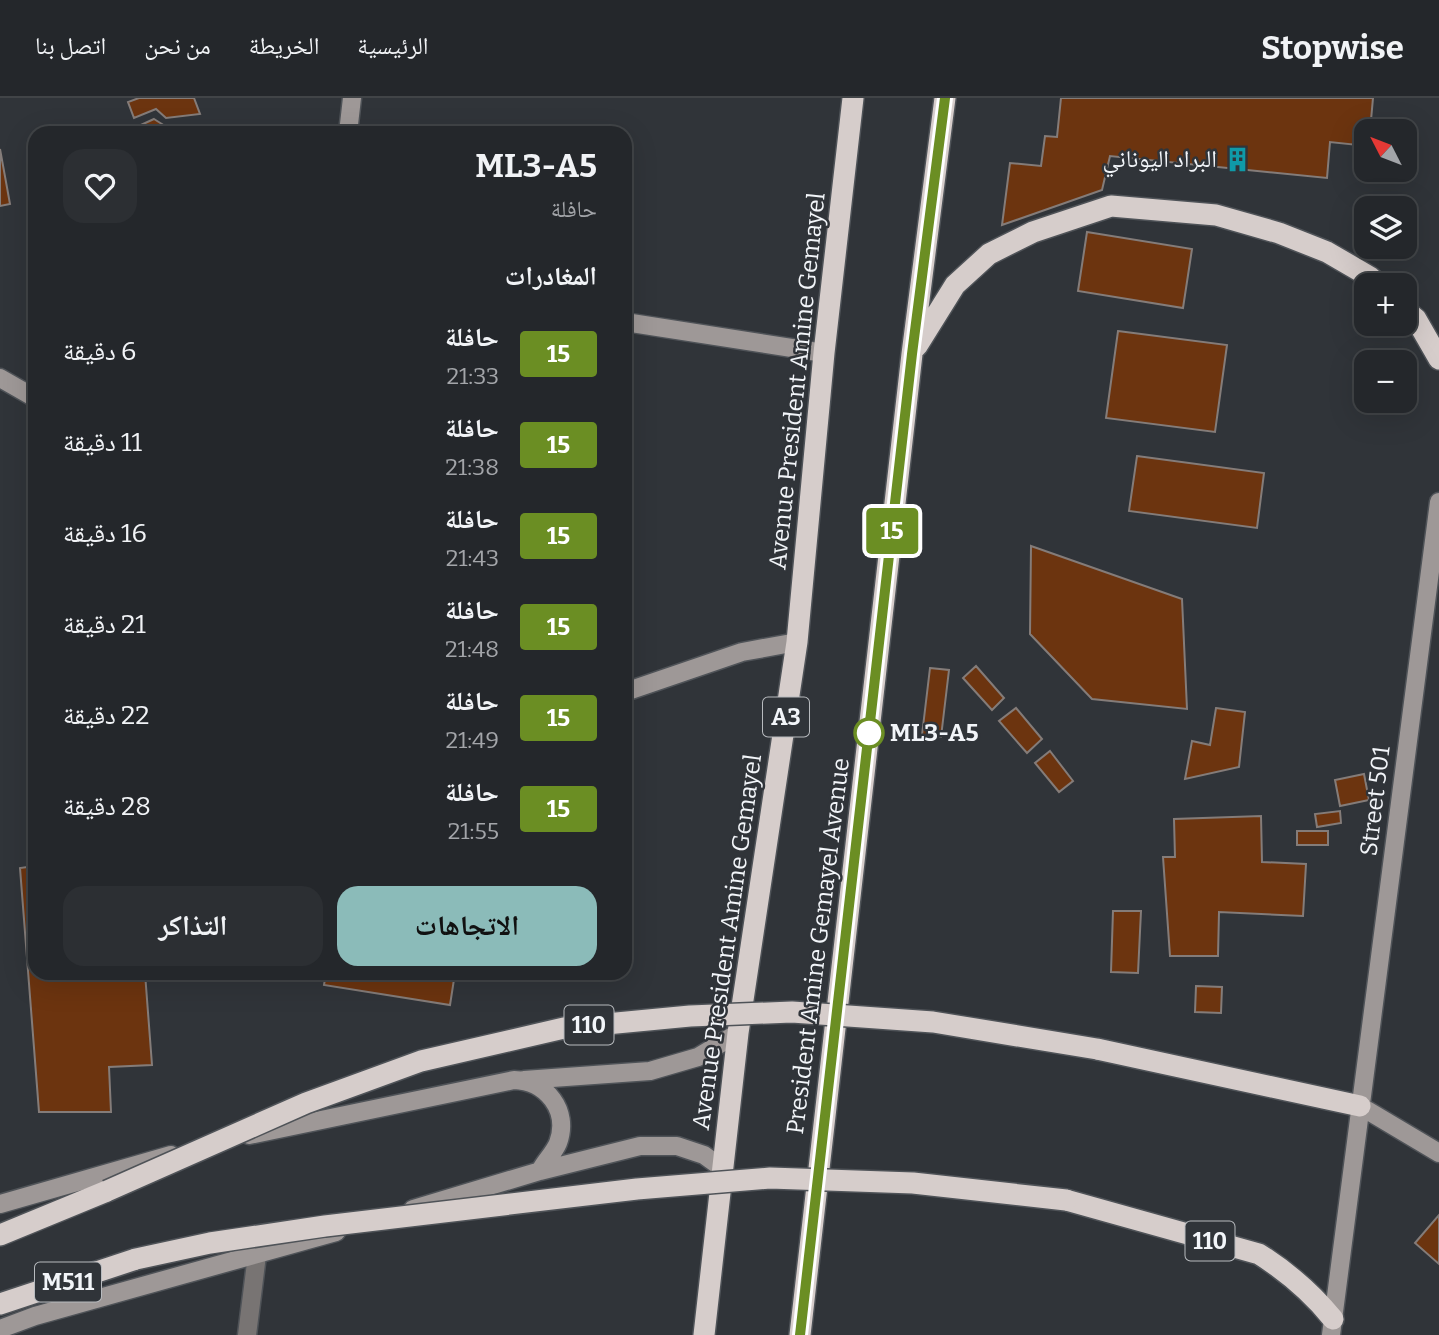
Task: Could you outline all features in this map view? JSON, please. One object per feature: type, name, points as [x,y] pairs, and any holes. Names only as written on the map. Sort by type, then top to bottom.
[{"type":"highway","name":"Avenue President Amine Gemayel","points":[[704,1335],[738,1033],[797,642],[824,353],[853,98]]},
{"type":"highway","points":[[912,354],[945,98]]},
{"type":"highway","points":[[912,354],[955,285],[989,254],[1033,232],[1111,206],[1216,215],[1279,233],[1327,252],[1363,273]]},
{"type":"highway","points":[[1417,321],[1439,359]]},
{"type":"highway","name":"President Amine Gemayel Avenue","points":[[800,1335],[912,354]]},
{"type":"highway","name":"110","points":[[0,1235],[306,1103],[421,1061],[564,1028],[690,1016],[792,1012],[933,1022],[1097,1049],[1360,1106]]},
{"type":"highway","name":"110","points":[[136,1259],[210,1243],[637,1189],[770,1178],[913,1183],[1066,1200],[1259,1254],[1304,1286],[1332,1327]]},
{"type":"highway","name":"M511","points":[[0,1304],[136,1259]]},
{"type":"street","points":[[349,126],[352,98]]},
{"type":"street","points":[[632,323],[824,353]]},
{"type":"street","points":[[0,378],[28,394]]},
{"type":"street","name":"Street 501","points":[[1332,1327],[1439,502]]},
{"type":"street","points":[[632,690],[742,652],[797,642]]},
{"type":"street","points":[[0,1204],[217,1142],[514,1080],[650,1071],[698,1057],[738,1033]]},
{"type":"street","points":[[514,1080],[534,1084],[543,1089],[551,1096],[560,1115],[557,1146],[540,1171]]},
{"type":"street","points":[[1360,1106],[1439,1153]]},
{"type":"street","points":[[0,1329],[35,1316],[257,1255],[540,1171],[640,1146],[677,1146],[692,1150],[722,1168]]},
{"type":"street","points":[[247,1335],[257,1255]]},
{"type":"building","points":[[139,98],[194,98],[200,114],[166,118],[156,109],[134,118],[128,102]]},
{"type":"building","name":"البراد اليوناني","points":[[1061,98],[1373,98],[1371,119],[1354,119],[1354,145],[1330,142],[1327,178],[1110,156],[1102,190],[1002,225],[1010,163],[1041,166],[1045,136],[1057,137]]},
{"type":"building","points":[[154,119],[165,126],[139,126]]},
{"type":"building","points":[[0,149],[10,204],[0,206]]},
{"type":"building","points":[[1087,232],[1192,249],[1183,308],[1078,291]]},
{"type":"building","points":[[1118,331],[1227,345],[1215,432],[1106,418]]},
{"type":"building","points":[[1137,456],[1264,473],[1257,528],[1129,511]]},
{"type":"building","points":[[1031,546],[1182,599],[1187,709],[1092,699],[1030,634]]},
{"type":"building","points":[[976,666],[1004,698],[992,710],[963,678]]},
{"type":"building","points":[[930,668],[949,670],[941,737],[922,735]]},
{"type":"building","points":[[1016,708],[1042,739],[1027,753],[999,721]]},
{"type":"building","points":[[1216,708],[1245,712],[1239,767],[1185,779],[1192,741],[1210,745]]},
{"type":"building","points":[[1050,751],[1073,781],[1059,792],[1035,763]]},
{"type":"building","points":[[1364,774],[1369,800],[1340,806],[1335,780]]},
{"type":"building","points":[[1340,811],[1341,823],[1317,827],[1315,814]]},
{"type":"building","points":[[1261,816],[1262,862],[1306,864],[1303,916],[1219,912],[1218,956],[1170,956],[1163,857],[1175,857],[1174,819]]},
{"type":"building","points":[[1297,831],[1328,831],[1328,845],[1297,845]]},
{"type":"building","points":[[28,867],[28,971],[20,868]]},
{"type":"building","points":[[1113,911],[1141,911],[1138,973],[1111,972]]},
{"type":"building","points":[[29,980],[146,980],[152,1065],[109,1067],[111,1112],[39,1112]]},
{"type":"building","points":[[325,980],[454,980],[450,1005],[324,985]]},
{"type":"building","points":[[1196,986],[1222,987],[1221,1013],[1195,1012]]},
{"type":"building","points":[[1439,1215],[1439,1264],[1415,1243]]},
{"type":"bus line","name":"15","points":[[800,1335],[912,354],[945,98]]},
{"type":"place","name":"البراد اليوناني","points":[[1237,159]]},
{"type":"place","name":"ML3-A5","points":[[869,733]]}]
